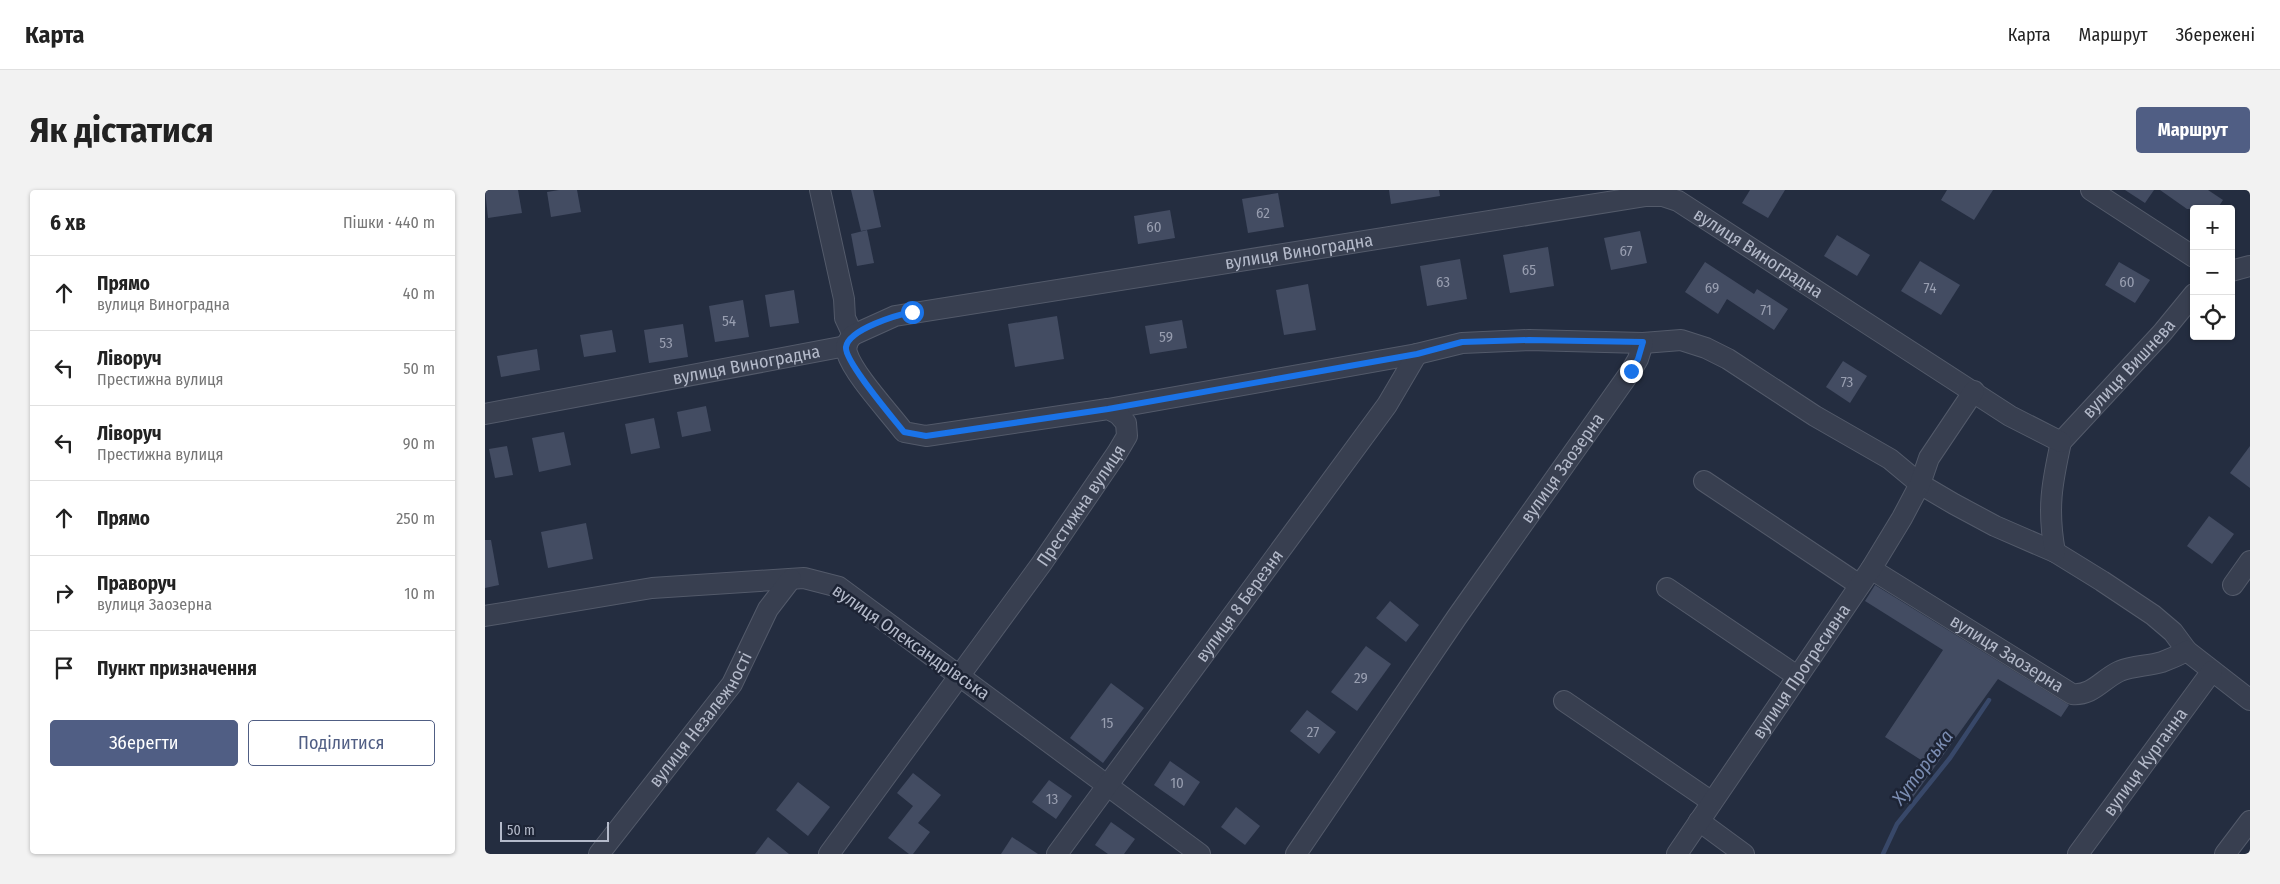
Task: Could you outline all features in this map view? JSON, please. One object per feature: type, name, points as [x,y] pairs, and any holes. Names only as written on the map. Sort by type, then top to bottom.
[{"type":"street","points":[[820,190],[844,299],[845,318],[850,341],[847,352],[861,377],[904,432],[912,435],[926,436],[1108,409],[1417,354],[1462,342],[1529,340],[1643,342],[1681,340],[1706,348],[1728,359],[1815,416],[1890,459],[1920,484],[1995,526],[2055,552],[2153,615],[2173,632],[2187,652],[2250,700]]},
{"type":"street","points":[[2091,190],[2190,254]]},
{"type":"street","name":"вулиця Виноградна","points":[[485,414],[850,341],[895,316],[912,312],[1636,197],[1663,196],[1678,201],[1975,391],[2010,416],[2061,442]]},
{"type":"street","points":[[2235,270],[2250,266]]},
{"type":"street","name":"вулиця Вишнева","points":[[2061,442],[2162,333],[2193,295]]},
{"type":"street","name":"вулиця Заозерна","points":[[1296,854],[1457,617],[1631,371],[1638,359],[1643,342]]},
{"type":"street","name":"вулиця 8 Березня","points":[[1057,854],[1387,406],[1417,354]]},
{"type":"street","name":"вулиця Прогресивна","points":[[1677,854],[1858,584],[1871,569],[1920,484],[1933,451],[1975,391]]},
{"type":"street","name":"Престижна вулиця","points":[[829,854],[1042,563],[1117,453],[1127,436],[1126,423],[1118,414],[1108,409]]},
{"type":"street","points":[[2055,552],[2049,523],[2051,491],[2061,442]]},
{"type":"street","points":[[1704,481],[1858,584]]},
{"type":"street","points":[[2233,585],[2250,561]]},
{"type":"street","name":"вулиця Заозерна","points":[[1871,569],[2072,694],[2084,694],[2093,690],[2117,672],[2162,662],[2187,652]]},
{"type":"street","name":"вулиця Олександрівська","points":[[485,616],[652,588],[804,578],[839,587],[961,675],[1200,854]]},
{"type":"street","name":"вулиця Незалежності","points":[[599,854],[732,684],[768,609],[791,579]]},
{"type":"street","points":[[1667,588],[1797,676]]},
{"type":"street","name":"вулиця Курганна","points":[[2077,854],[2212,671]]},
{"type":"street","points":[[1564,700],[1712,802]]},
{"type":"street","points":[[1699,821],[1744,854]]},
{"type":"street","points":[[2225,854],[2250,821]]},
{"type":"building","points":[[485,190],[518,190],[522,213],[488,218]]},
{"type":"building","points":[[577,190],[581,212],[551,217],[547,192]]},
{"type":"building","points":[[851,190],[873,190],[881,227],[861,231]]},
{"type":"building","points":[[1389,190],[1439,190],[1440,196],[1391,204]]},
{"type":"building","points":[[1750,190],[1785,190],[1768,218],[1742,203]]},
{"type":"building","points":[[1947,190],[1993,190],[1974,220],[1941,200]]},
{"type":"building","points":[[2125,190],[2154,190],[2145,203]]},
{"type":"building","points":[[2160,190],[2208,190],[2223,200],[2220,205],[2190,205],[2190,209],[2187,209]]},
{"type":"building","points":[[1278,193],[1284,227],[1248,233],[1242,199]]},
{"type":"building","points":[[1170,210],[1175,238],[1138,244],[1134,216]]},
{"type":"building","points":[[867,230],[874,263],[857,266],[851,234]]},
{"type":"building","points":[[1640,231],[1647,263],[1611,270],[1604,238]]},
{"type":"building","points":[[1837,235],[1870,255],[1857,276],[1824,256]]},
{"type":"building","points":[[1548,247],[1554,286],[1510,293],[1503,255]]},
{"type":"building","points":[[1460,259],[1467,299],[1427,306],[1420,266]]},
{"type":"building","points":[[1920,261],[1960,285],[1941,315],[1901,291]]},
{"type":"building","points":[[1705,262],[1754,294],[1757,289],[1788,309],[1774,330],[1727,299],[1718,314],[1685,292]]},
{"type":"building","points":[[2119,262],[2150,280],[2135,303],[2105,285]]},
{"type":"building","points":[[1308,284],[1316,330],[1284,335],[1276,290]]},
{"type":"building","points":[[794,290],[799,323],[770,327],[765,295]]},
{"type":"building","points":[[743,300],[749,337],[715,342],[709,306]]},
{"type":"building","points":[[1057,316],[1064,359],[1015,367],[1008,324]]},
{"type":"building","points":[[1182,320],[1187,348],[1150,354],[1145,326]]},
{"type":"building","points":[[683,324],[688,357],[649,363],[644,330]]},
{"type":"building","points":[[612,330],[616,352],[584,357],[580,335]]},
{"type":"building","points":[[537,349],[540,370],[501,377],[497,356]]},
{"type":"building","points":[[1843,361],[1867,376],[1850,403],[1826,387]]},
{"type":"building","points":[[706,406],[711,431],[682,437],[677,412]]},
{"type":"building","points":[[654,418],[660,448],[631,454],[625,424]]},
{"type":"building","points":[[564,432],[571,465],[539,472],[532,438]]},
{"type":"building","points":[[507,446],[513,475],[495,478],[489,449]]},
{"type":"building","points":[[2250,446],[2250,488],[2230,473]]},
{"type":"building","points":[[2209,516],[2234,534],[2212,564],[2187,546]]},
{"type":"building","points":[[586,523],[593,559],[548,568],[541,532]]},
{"type":"building","points":[[485,540],[491,540],[499,585],[485,588]]},
{"type":"building","points":[[1875,585],[2069,705],[2061,717],[1998,679],[1908,804],[1895,795],[1921,760],[1885,737],[1943,650],[1865,601]]},
{"type":"building","points":[[1390,601],[1419,625],[1406,642],[1376,618]]},
{"type":"building","points":[[1366,646],[1391,664],[1357,711],[1331,692]]},
{"type":"building","points":[[1111,683],[1144,708],[1103,763],[1070,738]]},
{"type":"building","points":[[1307,710],[1336,732],[1319,754],[1290,731]]},
{"type":"building","points":[[1170,761],[1200,782],[1184,806],[1154,785]]},
{"type":"building","points":[[913,773],[941,795],[918,823],[930,832],[913,854],[909,854],[888,838],[913,806],[897,793]]},
{"type":"building","points":[[1049,780],[1072,796],[1056,819],[1032,802]]},
{"type":"building","points":[[798,782],[830,807],[808,836],[776,810]]},
{"type":"building","points":[[1236,807],[1260,826],[1245,845],[1221,827]]},
{"type":"building","points":[[1111,822],[1135,839],[1124,854],[1108,854],[1095,845]]},
{"type":"building","points":[[768,837],[789,854],[755,854]]},
{"type":"building","points":[[1012,837],[1038,854],[1001,854]]},
{"type":"waterway","name":"Хуторська","points":[[1883,854],[1897,824],[1950,758],[1989,700]]},
{"type":"route","points":[[912,312],[895,316],[867,328],[848,340],[846,346],[847,352],[861,377],[904,432],[912,435],[926,436],[1108,409],[1417,354],[1462,342],[1529,340],[1643,342],[1638,359],[1631,371]]}]
